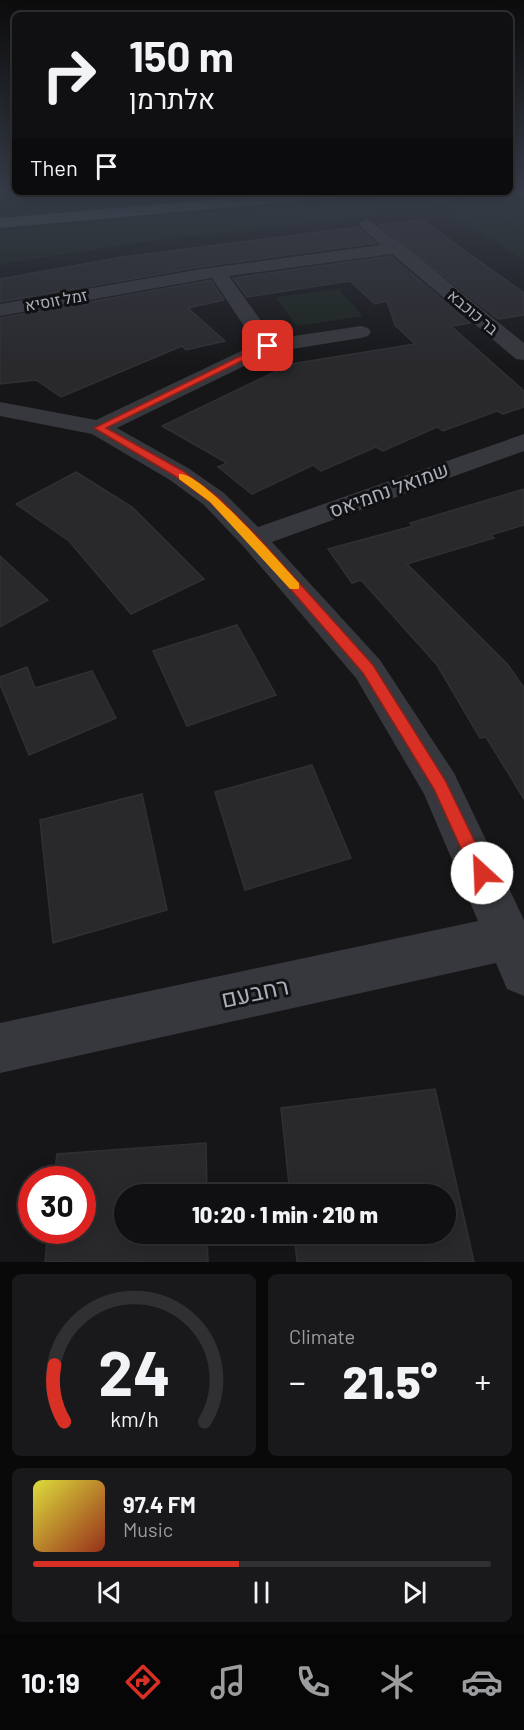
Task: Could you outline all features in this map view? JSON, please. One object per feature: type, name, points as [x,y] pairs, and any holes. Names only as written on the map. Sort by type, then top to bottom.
[{"type":"street","name":"זמל זוסיא","points":[[0,310],[217,272],[381,251]]},
{"type":"street","name":"בר כוכבא","points":[[398,251],[524,354]]},
{"type":"street","points":[[217,272],[268,346]]},
{"type":"street","points":[[99,428],[268,346],[361,332]]},
{"type":"street","points":[[0,410],[99,428],[179,474],[214,499],[253,538],[368,669],[440,785],[517,955]]},
{"type":"street","name":"שמואל נחמיאס","points":[[253,538],[524,442]]},
{"type":"street","name":"רחבעם","points":[[0,1048],[517,955]]},
{"type":"shaded area","points":[[0,251],[87,251],[0,264]]},
{"type":"shaded area","points":[[508,251],[524,251],[524,261]]},
{"type":"shaded area","points":[[339,289],[363,316],[297,326],[275,297]]},
{"type":"building","points":[[170,251],[318,251],[201,267],[0,302],[0,279],[122,257]]},
{"type":"building","points":[[412,251],[465,251],[524,293],[524,315],[498,319]]},
{"type":"building","points":[[391,256],[470,323],[451,326],[524,391],[524,407],[503,414],[497,411],[443,431],[437,427],[383,451],[376,447],[321,471],[313,465],[252,494],[218,467],[227,463],[162,426],[291,364],[415,344],[395,325],[387,301],[375,304],[350,281],[247,297],[233,278]]},
{"type":"building","points":[[211,280],[224,300],[188,308],[225,341],[186,350],[182,346],[61,397],[36,380],[0,384],[0,318]]},
{"type":"building","points":[[76,472],[132,507],[204,579],[131,614],[69,541],[16,504]]},
{"type":"building","points":[[524,489],[524,525],[490,535],[494,538],[407,564],[508,665],[524,688],[524,799],[486,737],[480,738],[437,665],[361,580],[352,583],[328,549],[413,526],[410,523]]},
{"type":"building","points":[[0,556],[48,600],[0,627]]},
{"type":"building","points":[[237,625],[276,695],[187,726],[153,651]]},
{"type":"building","points":[[27,667],[35,688],[92,671],[116,718],[29,755],[0,684],[0,677]]},
{"type":"building","points":[[312,765],[351,858],[245,890],[215,792]]},
{"type":"building","points":[[142,794],[167,910],[53,943],[40,820]]},
{"type":"building","points":[[435,1089],[474,1262],[297,1262],[295,1244],[456,1244],[456,1184],[289,1184],[281,1108]]},
{"type":"building","points":[[206,1143],[207,1184],[114,1184],[114,1244],[207,1244],[208,1262],[45,1262],[47,1244],[96,1244],[96,1166],[56,1166],[57,1154]]},
{"type":"slow traffic","points":[[183,476],[214,499],[253,538],[295,586]]},
{"type":"route","points":[[268,346],[99,428],[179,474],[214,499],[253,538],[368,669],[440,785],[482,873]]}]
